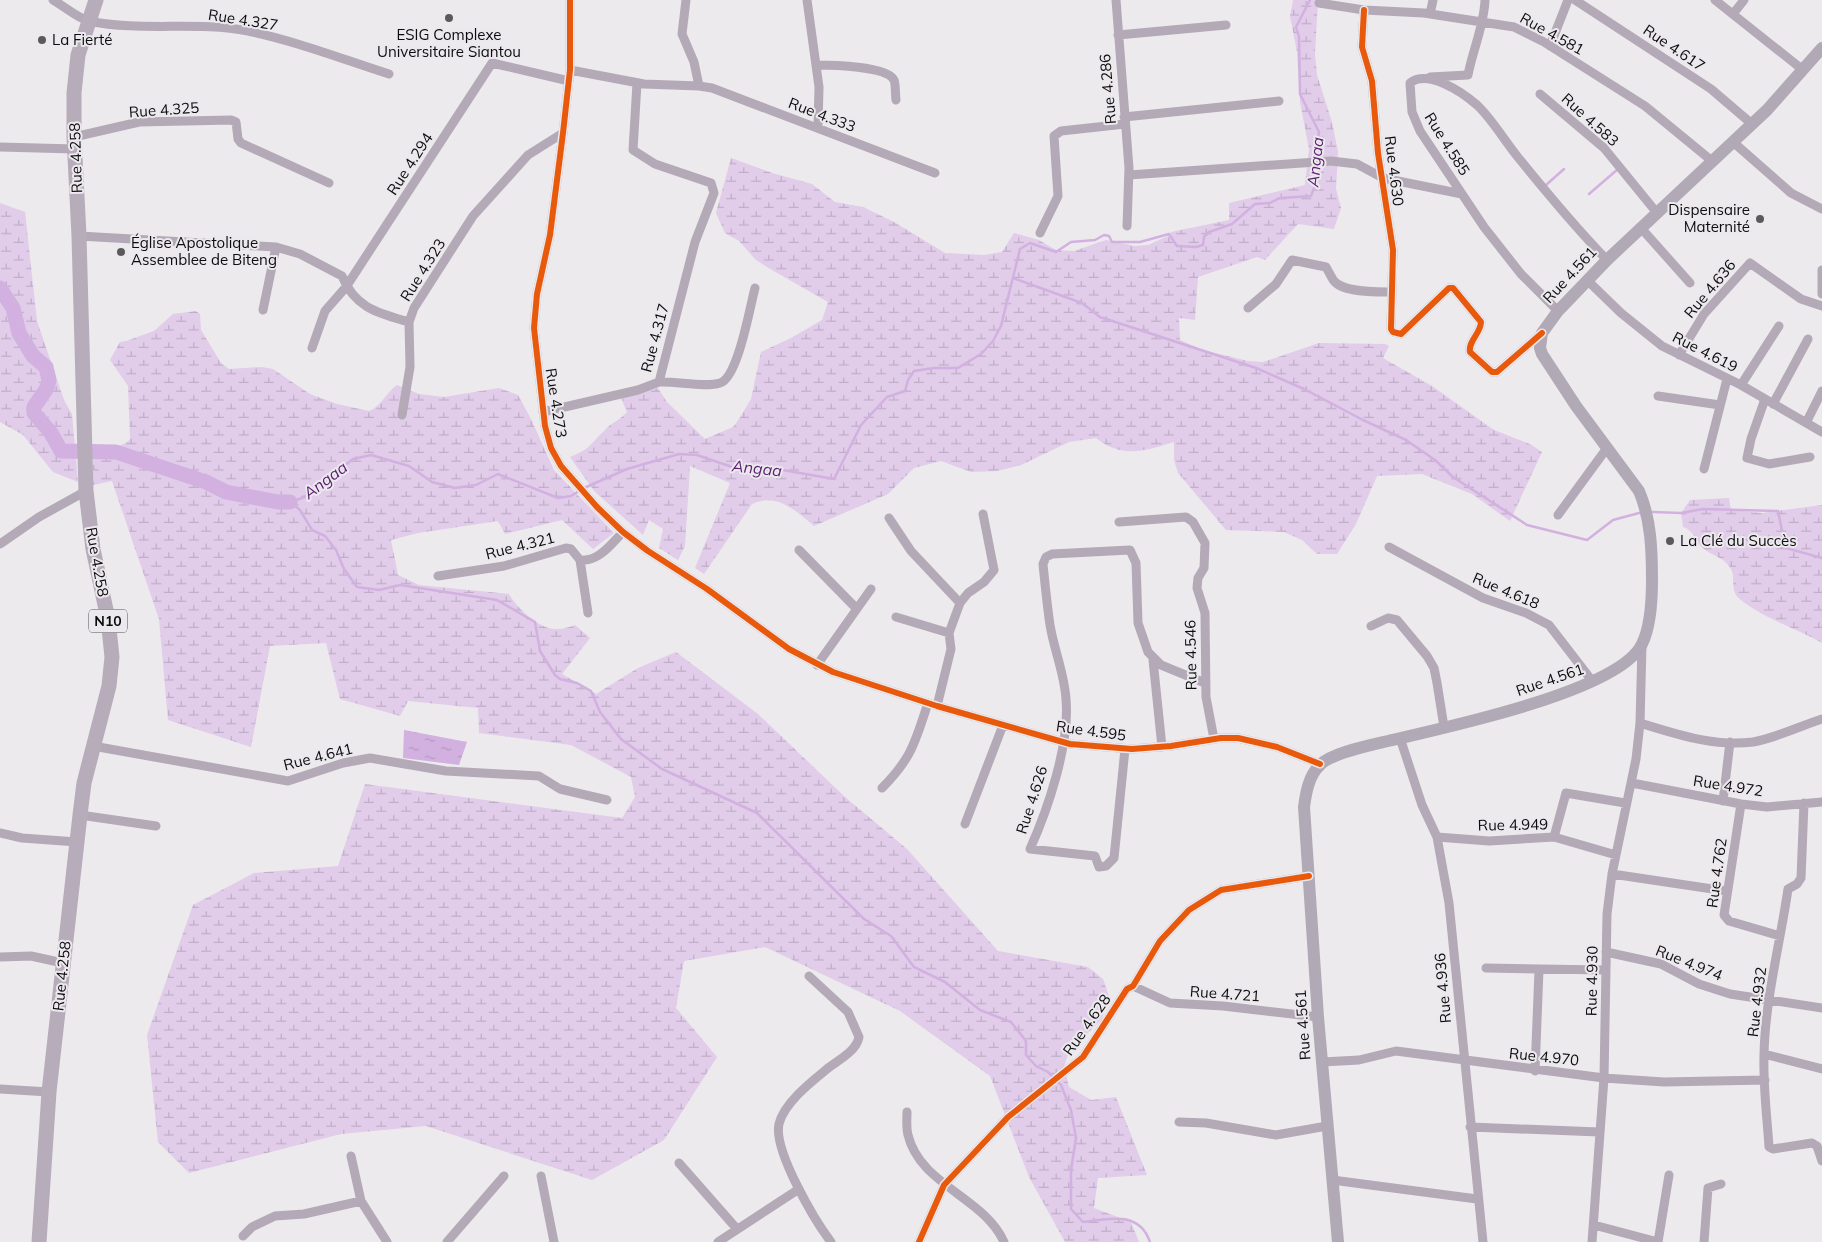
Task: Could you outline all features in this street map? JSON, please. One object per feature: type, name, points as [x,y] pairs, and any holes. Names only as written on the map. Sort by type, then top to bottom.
[{"type":"highway","name":"Rue 4.258","points":[[39,1242],[49,1092],[80,815],[84,783],[109,686],[112,657],[108,619],[92,550],[86,491],[79,236],[74,143],[74,93],[78,55],[87,20],[96,0]]},
{"type":"main road","name":"Rue 4.561","points":[[1542,333],[1558,312],[1607,260],[1752,124],[1822,48]]},
{"type":"main road","points":[[1542,333],[1540,348],[1542,354],[1639,491],[1649,528],[1652,594],[1642,645]]},
{"type":"main road","name":"Rue 4.561","points":[[1338,1242],[1318,1017],[1304,806],[1310,779],[1320,764],[1331,758],[1516,708],[1593,682],[1628,660],[1642,645]]},
{"type":"street","points":[[53,0],[87,20]]},
{"type":"street","name":"Rue 4.273","points":[[570,0],[569,81],[550,234],[534,316],[543,412],[551,448],[561,466],[623,532],[789,649],[833,672]]},
{"type":"street","points":[[809,0],[816,65],[818,127]]},
{"type":"street","name":"Rue 4.286","points":[[1116,0],[1129,175],[1127,226]]},
{"type":"street","points":[[1430,14],[1433,0]]},
{"type":"street","points":[[1428,78],[1468,75],[1474,44],[1484,21],[1485,0]]},
{"type":"street","points":[[1550,46],[1568,0]]},
{"type":"street","name":"Rue 4.617","points":[[1575,0],[1710,90],[1752,124]]},
{"type":"street","points":[[1715,0],[1803,70]]},
{"type":"street","points":[[1733,14],[1744,0]]},
{"type":"street","points":[[570,70],[637,83],[662,86],[699,86],[694,62],[682,34],[681,26],[688,1]]},
{"type":"street","name":"Rue 4.581","points":[[1319,4],[1364,10],[1430,14],[1514,27],[1550,46],[1645,106],[1712,161]]},
{"type":"street","name":"Rue 4.630","points":[[1364,10],[1362,47],[1372,81],[1378,153],[1394,258],[1391,329],[1396,334],[1401,334],[1449,288],[1453,288],[1481,322],[1481,328],[1469,346],[1470,352],[1492,372],[1497,372],[1542,333]]},
{"type":"street","name":"Rue 4.327","points":[[87,20],[131,25],[220,27],[248,32],[291,42],[389,74]]},
{"type":"street","points":[[1118,35],[1226,25]]},
{"type":"street","name":"Rue 4.294","points":[[312,348],[325,311],[346,287],[492,63],[569,81]]},
{"type":"street","points":[[816,65],[843,66],[889,74],[894,80],[896,100]]},
{"type":"street","name":"Rue 4.585","points":[[1428,78],[1416,78],[1410,83],[1412,112],[1420,131],[1484,227],[1521,274],[1558,312]]},
{"type":"street","points":[[1428,78],[1453,90],[1478,106],[1572,223],[1607,260]]},
{"type":"street","name":"Rue 4.317","points":[[543,412],[619,395],[659,382],[695,242],[711,202],[714,188],[711,183],[655,164],[633,150],[637,83]]},
{"type":"street","name":"Rue 4.333","points":[[699,86],[712,88],[818,127],[935,173]]},
{"type":"street","name":"Rue 4.583","points":[[1540,94],[1604,148],[1657,213]]},
{"type":"street","points":[[1040,233],[1058,196],[1054,136],[1060,131],[1124,120],[1279,101]]},
{"type":"street","name":"Rue 4.325","points":[[74,143],[138,122],[231,120],[236,122],[240,142],[330,183]]},
{"type":"street","name":"Rue 4.323","points":[[79,236],[276,247],[300,254],[342,276],[346,287],[356,299],[370,308],[409,322],[414,308],[473,216],[528,155],[563,132]]},
{"type":"street","points":[[1733,142],[1784,187],[1822,209]]},
{"type":"street","points":[[0,147],[74,143]]},
{"type":"street","points":[[1129,175],[1331,161],[1358,164],[1383,178],[1462,194]]},
{"type":"street","points":[[1641,228],[1690,283]]},
{"type":"street","points":[[263,310],[276,247]]},
{"type":"street","points":[[1248,308],[1276,284],[1292,260],[1326,267],[1335,283],[1349,288],[1368,292],[1392,292]]},
{"type":"street","name":"Rue 4.636","points":[[1678,355],[1704,314],[1750,263],[1801,299],[1822,306]]},
{"type":"street","points":[[1822,270],[1822,294]]},
{"type":"street","name":"Rue 4.619","points":[[1588,280],[1621,313],[1662,346],[1741,385],[1822,432]]},
{"type":"street","points":[[659,382],[713,384],[725,381],[730,376],[736,361],[754,288]]},
{"type":"street","points":[[402,415],[410,366],[409,322]]},
{"type":"street","points":[[1741,385],[1779,326]]},
{"type":"street","points":[[1808,339],[1769,401],[1751,439],[1747,458],[1769,464],[1810,457]]},
{"type":"street","points":[[1704,468],[1727,379]]},
{"type":"street","points":[[1806,423],[1822,391]]},
{"type":"street","points":[[1658,396],[1720,405]]},
{"type":"street","points":[[1558,515],[1607,448]]},
{"type":"street","points":[[0,544],[39,517],[86,491]]},
{"type":"street","points":[[882,788],[900,770],[909,757],[933,705],[951,649],[950,633],[960,603],[968,592],[984,582],[994,570],[983,514]]},
{"type":"street","points":[[889,518],[911,551],[960,603]]},
{"type":"street","name":"Rue 4.546","points":[[1119,522],[1190,518],[1205,543],[1206,555],[1197,588],[1205,613],[1205,683],[1214,739]]},
{"type":"street","points":[[588,613],[580,560],[598,556],[623,532]]},
{"type":"street","name":"Rue 4.618","points":[[1389,547],[1483,598],[1526,613],[1549,625],[1593,682]]},
{"type":"street","name":"Rue 4.321","points":[[438,576],[504,566],[566,548],[571,549],[580,560]]},
{"type":"street","points":[[799,550],[856,608]]},
{"type":"street","name":"Rue 4.626","points":[[1125,749],[1114,858],[1106,866],[1099,868],[1095,856],[1030,849],[1045,811],[1064,742],[1067,702],[1050,624],[1043,564],[1046,557],[1052,554],[1130,550],[1136,563],[1138,624],[1148,652],[1153,660]]},
{"type":"street","points":[[817,665],[871,589]]},
{"type":"street","points":[[896,617],[950,633]]},
{"type":"street","points":[[1371,626],[1388,618],[1397,620],[1427,656],[1434,668],[1438,683],[1444,727]]},
{"type":"street","name":"Rue 4.930","points":[[1592,1242],[1604,1078],[1607,914],[1625,803],[1632,783],[1640,723],[1642,645]]},
{"type":"street","points":[[1153,660],[1205,683]]},
{"type":"street","points":[[1153,660],[1162,747]]},
{"type":"street","name":"Rue 4.595","points":[[833,672],[933,705],[1064,742],[1125,749],[1162,747],[1229,737],[1254,740],[1320,764]]},
{"type":"street","points":[[1640,723],[1686,738],[1754,742],[1822,719]]},
{"type":"street","points":[[965,824],[1003,725]]},
{"type":"street","name":"Rue 4.936","points":[[1400,738],[1422,805],[1437,837],[1449,903],[1463,1062],[1483,1242]]},
{"type":"street","points":[[1723,801],[1730,742]]},
{"type":"street","name":"Rue 4.641","points":[[93,746],[288,781],[343,764],[370,758],[446,771],[539,776],[560,789],[607,800]]},
{"type":"street","name":"Rue 4.972","points":[[1632,783],[1741,804],[1767,806],[1822,802]]},
{"type":"street","points":[[1554,837],[1566,793],[1625,803]]},
{"type":"street","name":"Rue 4.932","points":[[1804,803],[1801,878],[1797,884],[1788,889],[1769,1001],[1764,1054],[1765,1080],[1769,1147],[1773,1149],[1812,1143],[1816,1146],[1822,1161]]},
{"type":"street","name":"Rue 4.762","points":[[1741,804],[1726,891],[1725,918],[1780,936]]},
{"type":"street","points":[[80,815],[156,826]]},
{"type":"street","points":[[0,833],[22,838],[77,842]]},
{"type":"street","name":"Rue 4.949","points":[[1437,837],[1489,841],[1554,837],[1616,855]]},
{"type":"street","points":[[1612,874],[1726,891]]},
{"type":"street","name":"Rue 4.628","points":[[919,1242],[944,1185],[1008,1117],[1048,1083],[1083,1057],[1127,989],[1133,986],[1160,941],[1189,910],[1221,890],[1309,876]]},
{"type":"street","name":"Rue 4.974","points":[[1606,952],[1661,964],[1705,986],[1769,1001],[1822,1008]]},
{"type":"street","points":[[0,956],[31,956],[63,962]]},
{"type":"street","points":[[1486,968],[1606,970]]},
{"type":"street","points":[[1535,1071],[1539,970]]},
{"type":"street","points":[[809,976],[848,1012],[859,1038],[852,1050],[825,1071],[783,1114],[779,1124],[780,1140],[799,1189],[831,1242]]},
{"type":"street","name":"Rue 4.721","points":[[1133,986],[1170,1003],[1223,1006],[1318,1017]]},
{"type":"street","name":"Rue 4.970","points":[[1322,1062],[1359,1060],[1396,1051],[1463,1062],[1604,1078],[1664,1082],[1765,1080]]},
{"type":"street","points":[[1764,1054],[1822,1068]]},
{"type":"street","points":[[0,1089],[49,1092]]},
{"type":"street","points":[[906,1112],[908,1136],[922,1163],[944,1185],[971,1202],[998,1227],[1004,1242]]},
{"type":"street","points":[[1179,1122],[1206,1123],[1276,1135],[1327,1126]]},
{"type":"street","points":[[1470,1127],[1599,1132]]},
{"type":"street","points":[[351,1156],[361,1201],[387,1242]]},
{"type":"street","points":[[679,1163],[737,1230]]},
{"type":"street","points":[[1594,1225],[1658,1242],[1670,1175]]},
{"type":"street","points":[[447,1242],[504,1176]]},
{"type":"street","points":[[541,1176],[554,1242]]},
{"type":"street","points":[[1332,1180],[1477,1199]]},
{"type":"street","points":[[1704,1242],[1708,1188],[1721,1184]]},
{"type":"street","points":[[718,1242],[799,1189]]},
{"type":"street","points":[[243,1236],[252,1227],[275,1216],[304,1214],[361,1201]]},
{"type":"green space","points":[[1293,0],[1318,0],[1315,54],[1317,75],[1332,122],[1338,152],[1336,189],[1341,208],[1334,229],[1298,224],[1265,260],[1257,257],[1198,277],[1195,320],[1179,318],[1180,340],[1203,350],[1248,361],[1263,362],[1319,343],[1385,344],[1389,346],[1383,358],[1432,386],[1494,430],[1530,444],[1542,452],[1510,521],[1472,494],[1422,474],[1377,476],[1356,524],[1337,554],[1317,554],[1302,540],[1284,532],[1226,530],[1178,473],[1174,460],[1174,442],[1143,450],[1124,451],[1106,445],[1096,438],[1069,442],[1021,465],[997,471],[971,472],[941,461],[914,468],[888,494],[814,526],[793,509],[778,502],[770,500],[752,504],[704,574],[695,568],[730,483],[690,466],[685,546],[678,560],[659,548],[663,529],[649,520],[643,535],[594,491],[570,457],[587,448],[627,412],[621,398],[658,388],[667,402],[705,439],[733,427],[751,399],[761,352],[791,338],[822,320],[828,302],[756,260],[739,241],[725,233],[716,213],[731,158],[772,173],[812,184],[835,202],[863,207],[894,222],[945,253],[984,255],[1002,252],[1014,233],[1039,240],[1056,250],[1074,251],[1106,240],[1135,246],[1148,245],[1170,235],[1171,232],[1229,220],[1229,203],[1305,185],[1309,149],[1300,102],[1297,52],[1290,16]]},
{"type":"green space","points":[[0,203],[25,212],[37,321],[64,400],[72,414],[78,482],[53,472],[23,435],[0,422]]},
{"type":"green space","points":[[196,311],[200,314],[201,330],[221,363],[229,369],[262,367],[273,369],[310,394],[337,404],[369,411],[377,406],[397,385],[419,394],[444,397],[499,388],[518,395],[554,470],[614,533],[593,549],[562,520],[505,534],[498,521],[418,533],[391,540],[398,575],[419,585],[509,594],[522,611],[542,625],[557,629],[575,625],[590,638],[562,674],[596,694],[638,668],[676,652],[758,714],[845,797],[907,849],[998,951],[1088,967],[1103,979],[1109,996],[1102,1019],[1069,1052],[1064,1066],[1069,1087],[1091,1100],[1116,1097],[1147,1175],[1098,1178],[1094,1208],[1131,1222],[1139,1242],[1065,1242],[1029,1177],[990,1076],[900,1011],[765,947],[684,961],[676,1008],[717,1057],[664,1140],[592,1180],[426,1126],[341,1134],[189,1173],[158,1142],[147,1035],[193,905],[254,873],[338,866],[365,784],[622,818],[635,797],[631,777],[571,745],[479,733],[478,708],[408,701],[400,716],[340,699],[326,643],[270,646],[251,747],[168,720],[159,619],[112,481],[93,485],[93,447],[118,446],[130,439],[128,386],[110,360],[120,342],[154,331],[173,314]]},
{"type":"green space","points":[[1729,498],[1731,510],[1762,513],[1822,505],[1822,643],[1760,613],[1741,600],[1735,593],[1731,569],[1728,565],[1722,559],[1704,549],[1693,534],[1683,527],[1681,513],[1690,500]]},
{"type":"water","points":[[404,730],[467,742],[459,765],[403,758]]},
{"type":"waterway","name":"Angaa","points":[[1310,0],[1296,27],[1299,37],[1300,94],[1319,132],[1314,159]]},
{"type":"waterway","name":"Angaa","points":[[584,488],[627,469],[679,454],[697,455],[735,468],[777,469],[834,479],[861,425],[887,397],[905,391],[908,380],[914,371],[934,368],[958,368],[981,354],[993,341],[1001,326],[1020,249],[1030,243],[1056,252],[1071,242],[1095,240],[1104,235],[1109,236],[1112,242],[1140,242],[1169,234],[1177,246],[1196,247],[1203,245],[1204,237],[1209,232],[1232,224],[1255,204],[1270,203],[1280,198],[1311,196],[1316,183],[1313,165]]},
{"type":"waterway","points":[[1546,185],[1564,169]]},
{"type":"waterway","points":[[1589,194],[1618,169]]},
{"type":"waterway","points":[[1013,278],[1082,303],[1100,317],[1256,368],[1304,389],[1406,440],[1435,460],[1453,477],[1527,525],[1587,540],[1613,520],[1639,513]]},
{"type":"waterway","name":"Angaa","points":[[0,288],[13,308],[19,333],[33,356],[46,367],[49,380],[47,388],[34,407],[34,413],[51,433],[61,451],[116,452],[206,482],[226,492],[278,502],[290,502]]},
{"type":"waterway","name":"Angaa","points":[[290,502],[305,497],[353,459],[371,455],[409,466],[432,482],[455,488],[476,485],[498,474],[558,498],[571,496],[579,491]]},
{"type":"waterway","points":[[290,502],[300,510],[312,530],[325,536],[336,550],[344,569],[357,587],[379,590],[400,585],[497,600],[535,622],[540,651],[555,675],[560,679],[577,683],[591,691],[600,712],[621,739],[662,769],[757,813],[864,919],[891,936],[914,967],[945,982],[980,1010],[1011,1022],[1026,1041],[1026,1055],[1036,1066],[1053,1077]]},
{"type":"waterway","points":[[1653,512],[1681,513],[1703,509],[1778,511],[1783,535],[1779,546],[1822,558]]},
{"type":"waterway","points":[[1057,1081],[1061,1085],[1071,1110],[1076,1138],[1071,1170],[1071,1209],[1083,1222],[1112,1219],[1131,1221],[1145,1232],[1150,1242]]},
{"type":"cycle path","points":[[570,0],[570,70],[550,235],[537,294],[534,328],[545,426],[551,448],[561,466],[597,507],[623,532],[648,551],[707,589],[789,649],[833,672],[937,706],[1070,744],[1132,749],[1171,746],[1221,738],[1238,738],[1277,747],[1320,764]]},
{"type":"cycle path","points":[[1364,10],[1362,47],[1372,81],[1378,153],[1393,250],[1391,329],[1393,332],[1401,334],[1449,288],[1453,288],[1481,322],[1471,344],[1470,352],[1492,372],[1497,372],[1542,333]]},
{"type":"cycle path","points":[[919,1242],[944,1185],[1008,1117],[1083,1057],[1127,989],[1133,986],[1160,941],[1189,910],[1221,890],[1309,876]]},
{"type":"place","name":"ESIG Complexe Universitaire Siantou","points":[[449,18]]},
{"type":"place","name":"La Fierté","points":[[42,40]]},
{"type":"place","name":"Dispensaire Maternité","points":[[1760,219]]},
{"type":"place","name":"Église Apostolique Assemblee de Biteng","points":[[121,252]]},
{"type":"place","name":"La Clé du Succès","points":[[1670,541]]}]
